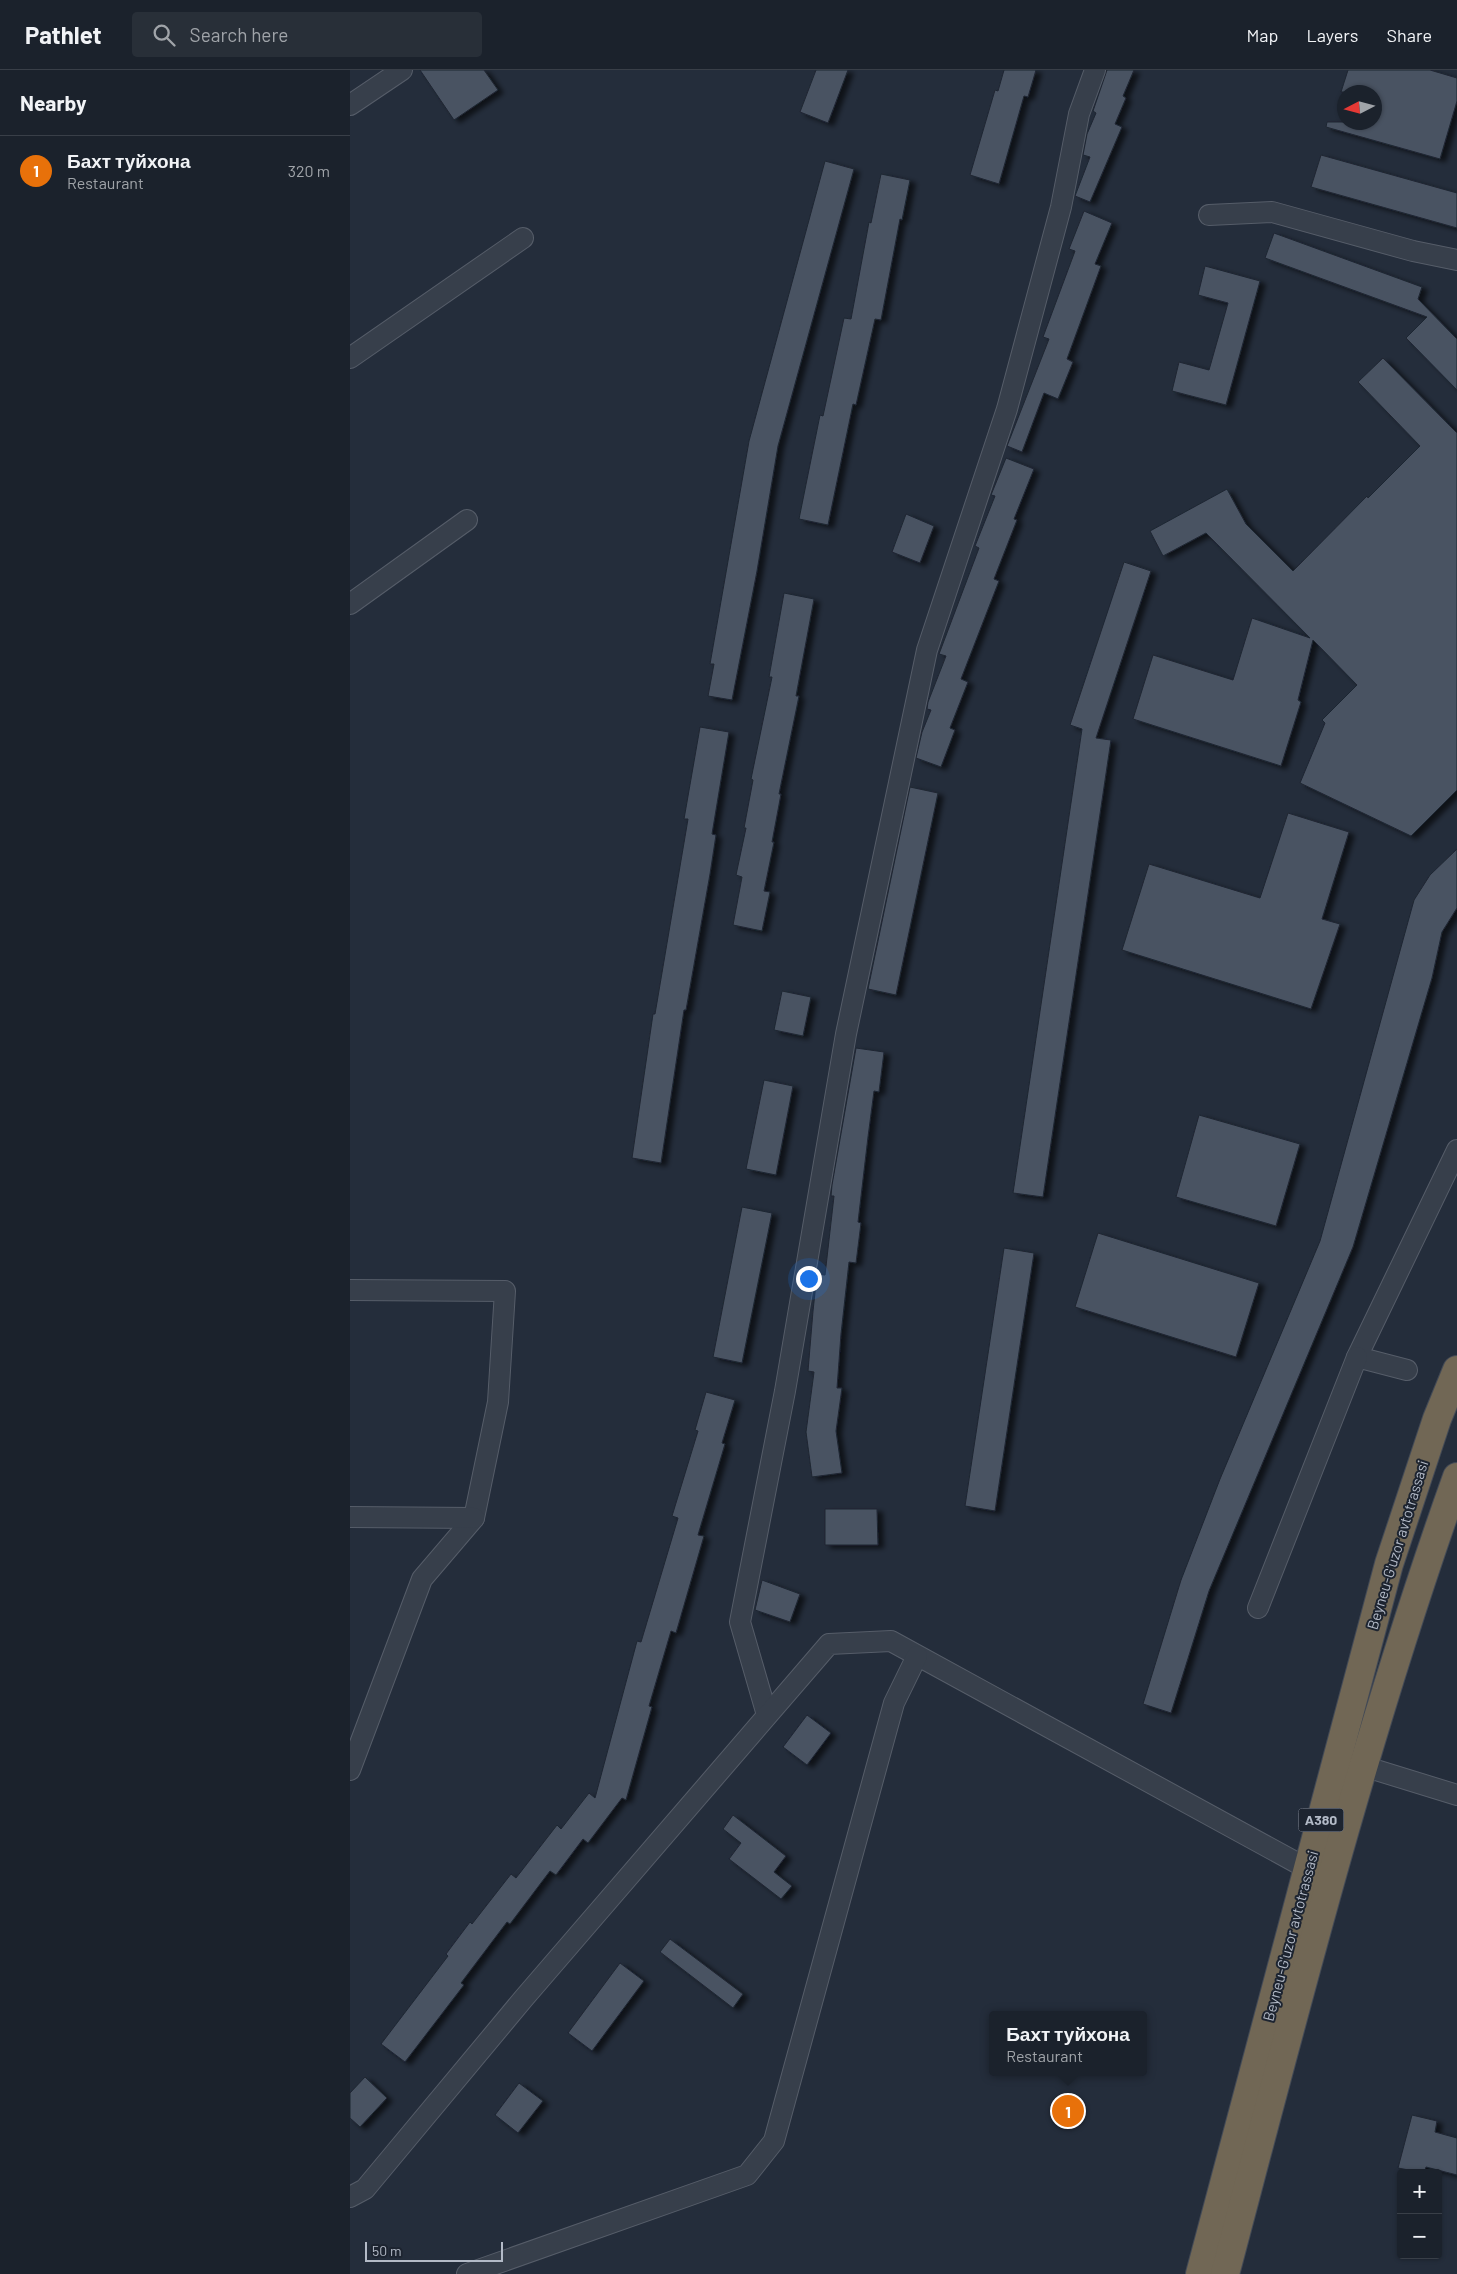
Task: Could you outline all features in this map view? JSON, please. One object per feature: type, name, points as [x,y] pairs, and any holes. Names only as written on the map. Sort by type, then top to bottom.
[{"type":"highway","name":"Beyneu-G'uzor avtotrassasi","points":[[1200,2274],[1389,1564],[1447,1423],[1457,1370]]},
{"type":"highway","name":"Beyneu-G'uzor avtotrassasi","points":[[1225,2274],[1363,1766],[1428,1559],[1457,1476]]},
{"type":"street","points":[[350,105],[402,70]]},
{"type":"street","points":[[767,1715],[740,1622],[786,1391],[846,1034],[927,650],[1007,409],[1061,207],[1079,114],[1095,70]]},
{"type":"street","points":[[1209,215],[1272,212],[1413,252],[1457,260]]},
{"type":"street","points":[[350,358],[523,238]]},
{"type":"street","points":[[350,604],[467,520]]},
{"type":"street","points":[[1258,1608],[1357,1357],[1457,1150]]},
{"type":"street","points":[[350,1290],[505,1291],[498,1402],[474,1518],[422,1579],[350,1770]]},
{"type":"street","points":[[1357,1357],[1407,1370]]},
{"type":"street","points":[[350,1517],[474,1518]]},
{"type":"street","points":[[350,2197],[365,2189],[524,1998],[829,1644],[891,1641],[1308,1869]]},
{"type":"street","points":[[468,2274],[747,2175],[774,2141],[894,1703],[917,1656]]},
{"type":"street","points":[[1363,1766],[1457,1795]]},
{"type":"building","points":[[420,70],[484,70],[498,90],[454,120]]},
{"type":"building","points":[[816,70],[848,70],[828,123],[800,112]]},
{"type":"building","points":[[1004,70],[1036,70],[1028,97],[1024,96],[999,184],[970,175],[995,90],[998,91]]},
{"type":"building","points":[[1107,70],[1134,70],[1123,96],[1126,98],[1115,124],[1122,127],[1090,202],[1075,196],[1090,157],[1083,155],[1087,134],[1096,113],[1093,111]]},
{"type":"building","points":[[1348,70],[1430,70],[1457,78],[1457,101],[1440,159],[1326,127],[1327,122],[1337,122],[1337,130],[1382,130],[1382,85],[1343,85]]},
{"type":"building","points":[[1321,155],[1457,193],[1457,228],[1311,187]]},
{"type":"building","points":[[825,161],[854,169],[778,446],[757,571],[732,700],[708,696],[714,664],[710,664],[749,441]]},
{"type":"building","points":[[881,174],[910,180],[902,220],[900,219],[881,320],[875,319],[856,405],[853,404],[828,525],[799,519],[820,415],[823,416],[844,318],[851,319],[869,222],[871,223]]},
{"type":"building","points":[[1084,211],[1112,223],[1095,264],[1101,266],[1067,359],[1073,362],[1058,399],[1044,393],[1022,452],[1007,446],[1049,339],[1043,337],[1075,251],[1069,249]]},
{"type":"building","points":[[1274,233],[1422,287],[1418,299],[1457,339],[1457,390],[1406,338],[1427,317],[1265,258]]},
{"type":"building","points":[[1205,266],[1260,281],[1226,405],[1172,391],[1179,362],[1209,370],[1228,303],[1198,295]]},
{"type":"building","points":[[1383,358],[1457,433],[1457,790],[1411,836],[1300,783],[1325,723],[1322,720],[1357,685],[1313,640],[1298,700],[1301,702],[1281,766],[1133,719],[1153,655],[1233,680],[1252,618],[1310,638],[1206,533],[1163,556],[1150,531],[1227,489],[1246,524],[1293,571],[1367,496],[1368,498],[1420,446],[1358,382]]},
{"type":"building","points":[[1006,458],[1034,469],[1014,519],[1017,520],[994,579],[999,581],[961,679],[968,682],[950,728],[955,730],[941,767],[916,758],[922,732],[931,710],[927,709],[928,702],[946,656],[939,654],[979,548],[975,546],[995,496],[991,495]]},
{"type":"building","points":[[906,514],[934,526],[920,563],[892,552]]},
{"type":"building","points":[[1124,562],[1151,571],[1096,738],[1111,740],[1043,1197],[1013,1193],[1082,729],[1070,725]]},
{"type":"building","points":[[784,593],[814,599],[796,696],[799,696],[779,794],[781,794],[772,842],[774,842],[764,891],[770,892],[762,931],[733,925],[742,877],[736,875],[746,828],[744,828],[753,780],[751,779],[772,677],[769,677]]},
{"type":"building","points":[[700,727],[729,732],[712,834],[716,835],[710,874],[686,1010],[684,1010],[661,1163],[632,1158],[653,1014],[655,1014],[688,819],[684,819]]},
{"type":"building","points":[[910,787],[938,793],[896,995],[868,989]]},
{"type":"building","points":[[1288,813],[1349,832],[1322,919],[1340,924],[1311,1009],[1122,950],[1149,864],[1260,898]]},
{"type":"building","points":[[1457,849],[1457,908],[1442,932],[1432,978],[1353,1247],[1209,1591],[1171,1713],[1143,1704],[1181,1580],[1220,1479],[1320,1241],[1414,900],[1430,875]]},
{"type":"building","points":[[782,991],[811,997],[803,1036],[774,1030]]},
{"type":"building","points":[[856,1048],[884,1052],[879,1092],[874,1091],[858,1222],[861,1223],[856,1263],[849,1262],[841,1334],[837,1388],[842,1388],[836,1431],[842,1473],[812,1477],[806,1432],[814,1372],[808,1371],[813,1311],[817,1274],[825,1275],[834,1196],[831,1196],[832,1185]]},
{"type":"building","points":[[764,1080],[793,1086],[776,1175],[746,1169]]},
{"type":"building","points":[[1199,1115],[1300,1144],[1276,1226],[1176,1197]]},
{"type":"building","points":[[742,1207],[772,1213],[742,1363],[713,1357]]},
{"type":"building","points":[[1098,1233],[1259,1283],[1236,1357],[1075,1307]]},
{"type":"building","points":[[1004,1248],[1034,1253],[995,1511],[965,1506]]},
{"type":"building","points":[[706,1392],[735,1400],[722,1443],[725,1444],[698,1535],[704,1536],[676,1633],[671,1631],[649,1706],[652,1707],[626,1800],[622,1798],[588,1843],[583,1839],[556,1875],[550,1871],[510,1924],[507,1922],[461,1983],[464,1985],[405,2062],[381,2044],[448,1956],[446,1954],[470,1922],[472,1924],[511,1874],[516,1878],[557,1825],[561,1829],[589,1793],[595,1798],[637,1641],[641,1642],[678,1518],[672,1516],[698,1431],[695,1430]]},
{"type":"building","points":[[825,1509],[877,1509],[878,1545],[825,1545]]},
{"type":"building","points":[[762,1580],[800,1594],[790,1622],[755,1610]]},
{"type":"building","points":[[807,1715],[831,1733],[807,1765],[783,1747]]},
{"type":"building","points":[[733,1815],[786,1856],[774,1872],[792,1886],[781,1899],[729,1859],[741,1843],[723,1829]]},
{"type":"building","points":[[670,1939],[743,1994],[733,2008],[660,1952]]},
{"type":"building","points":[[620,1963],[644,1981],[592,2051],[568,2033]]},
{"type":"building","points":[[365,2077],[387,2098],[360,2127],[350,2118],[350,2093]]},
{"type":"building","points":[[519,2083],[543,2101],[518,2133],[495,2115]]},
{"type":"building","points":[[1412,2115],[1437,2121],[1435,2132],[1457,2138],[1457,2175],[1442,2171],[1442,2169],[1426,2167],[1425,2169],[1398,2168]]},
{"type":"place","name":"Бахт туйхона","points":[[1068,2111]]}]
